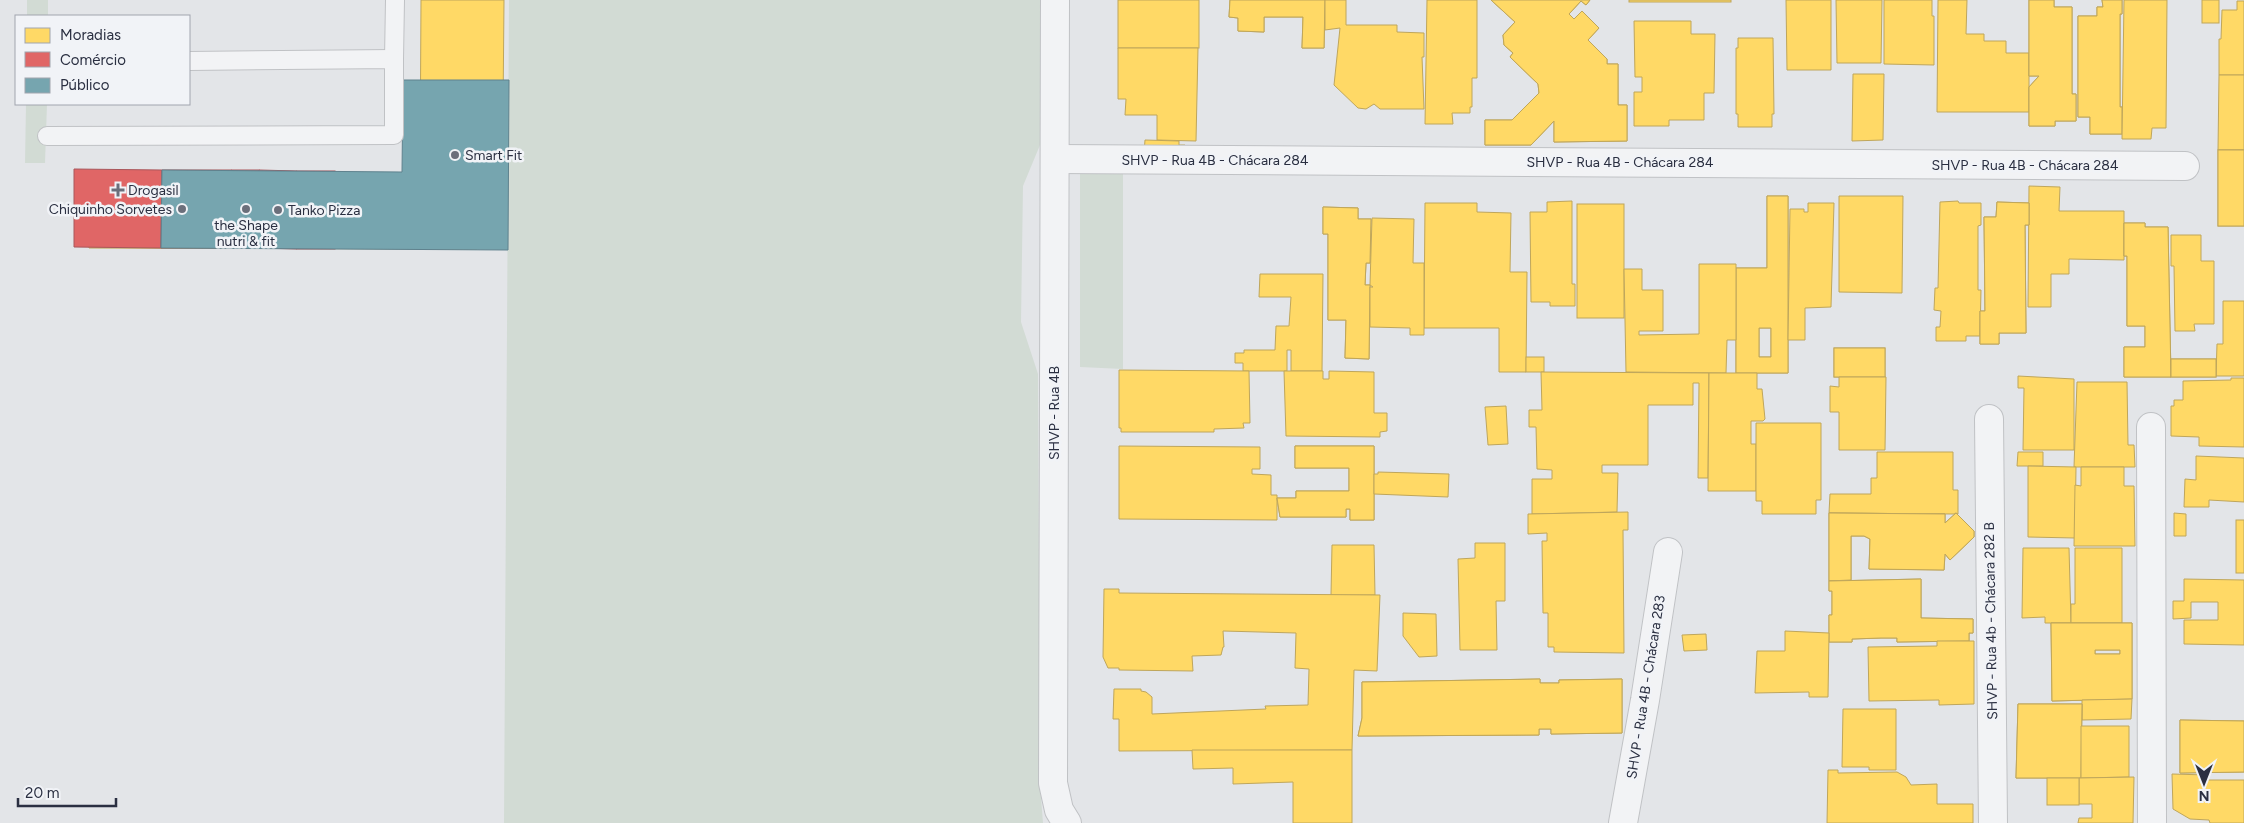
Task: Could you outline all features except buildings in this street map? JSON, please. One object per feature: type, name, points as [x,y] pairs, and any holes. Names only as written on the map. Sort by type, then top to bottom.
[{"type":"street","name":"SHVP - Rua 4B","points":[[1055,0],[1053,783],[1058,810],[1066,823]]},
{"type":"street","name":"SHVP - Rua 4B - Chácara 284","points":[[1055,159],[2185,166]]},
{"type":"street","name":"SHVP - Rua 4b - Chácara 282 B","points":[[1989,419],[1993,823]]},
{"type":"street","points":[[2151,427],[2152,823]]},
{"type":"street","name":"SHVP - Rua 4B - Chácara 283","points":[[1623,823],[1645,700],[1668,552]]},
{"type":"lane","points":[[47,136],[394,135],[395,0]]},
{"type":"lane","points":[[190,60],[394,59]]},
{"type":"shaded area","points":[[27,0],[48,0],[48,15],[27,15]]},
{"type":"shaded area","points":[[509,0],[1040,0],[1040,145],[1023,186],[1021,322],[1038,374],[1040,785],[1043,823],[504,823]]},
{"type":"shaded area","points":[[26,105],[47,105],[45,163],[25,163]]},
{"type":"shaded area","points":[[1080,159],[1123,159],[1123,369],[1080,367]]},
{"type":"place","name":"Smart Fit","points":[[455,155]]},
{"type":"place","name":"Drogasil","points":[[118,190]]},
{"type":"place","name":"Chiquinho Sorvetes","points":[[182,209]]},
{"type":"place","name":"the Shape nutri & fit","points":[[246,209]]},
{"type":"place","name":"Tanko Pizza","points":[[278,210]]}]
